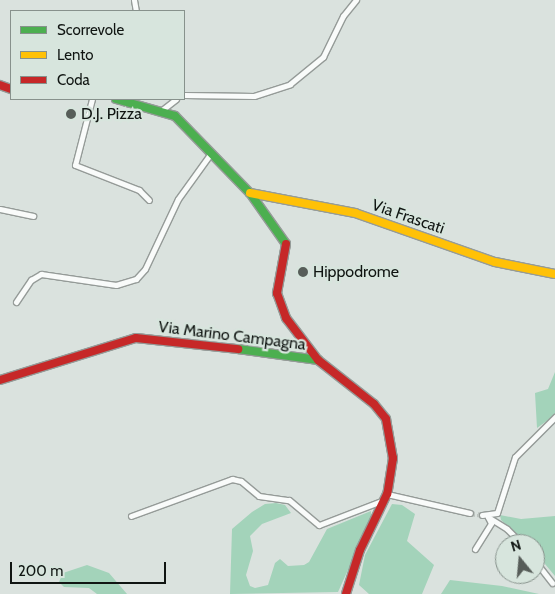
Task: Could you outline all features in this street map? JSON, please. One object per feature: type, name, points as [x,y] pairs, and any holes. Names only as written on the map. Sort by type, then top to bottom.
[{"type":"main road","points":[[120,100],[162,110],[182,122],[250,193],[286,243],[277,293],[280,307],[318,360],[372,402],[384,415],[393,458],[386,497],[360,550],[346,594]]},
{"type":"main road","name":"Via Frascati","points":[[250,193],[355,213],[495,262],[555,274]]},
{"type":"main road","name":"Via Marino Campagna","points":[[0,380],[136,338],[269,352],[296,360],[318,360]]},
{"type":"street","points":[[185,95],[254,96],[290,84],[323,57],[342,19],[356,0]]},
{"type":"street","points":[[92,100],[76,164],[139,190],[149,200]]},
{"type":"street","points":[[162,110],[175,100]]},
{"type":"street","points":[[16,302],[33,278],[41,274],[119,285],[138,278],[178,199],[211,153]]},
{"type":"street","points":[[0,209],[33,216]]},
{"type":"street","points":[[485,516],[497,512],[517,453],[555,417]]},
{"type":"street","points":[[131,516],[232,479],[241,481],[259,496],[289,500],[320,525],[386,497],[470,513]]},
{"type":"street","points":[[485,516],[512,534]]},
{"type":"street","points":[[475,549],[491,523],[485,516]]},
{"type":"street","points":[[545,574],[552,583]]},
{"type":"green space","points":[[555,372],[555,415],[537,428],[535,393],[548,389]]},
{"type":"green space","points":[[276,503],[285,505],[291,513],[262,524],[250,536],[253,551],[246,575],[250,586],[255,588],[268,585],[275,563],[280,559],[288,566],[304,565],[309,562],[327,529],[371,511],[371,519],[338,592],[230,594],[232,529],[265,504]]},
{"type":"green space","points":[[392,504],[402,505],[415,514],[407,541],[434,565],[422,594],[369,594],[359,585],[365,555]]},
{"type":"green space","points":[[500,515],[521,519],[555,516],[555,576],[545,564],[545,534],[517,534],[501,520]]},
{"type":"green space","points":[[87,565],[109,573],[127,594],[97,594],[89,588],[64,587],[59,582],[63,573]]},
{"type":"green space","points":[[450,580],[502,586],[539,594],[441,594]]},
{"type":"tunnel","points":[[470,513],[482,515]]},
{"type":"traffic: fast","points":[[119,100],[175,116],[250,193],[286,244]]},
{"type":"traffic: fast","points":[[238,349],[318,360]]},
{"type":"traffic: slow","points":[[250,193],[355,213],[495,262],[555,274]]},
{"type":"traffic: jam","points":[[0,85],[10,89]]},
{"type":"traffic: jam","points":[[286,244],[277,293],[286,318],[318,360],[374,404],[386,419],[393,458],[387,494],[360,550],[346,594]]},
{"type":"traffic: jam","points":[[0,380],[136,338],[238,349]]},
{"type":"place","name":"D.J. Pizza","points":[[71,114]]},
{"type":"place","name":"Hippodrome","points":[[303,272]]}]
